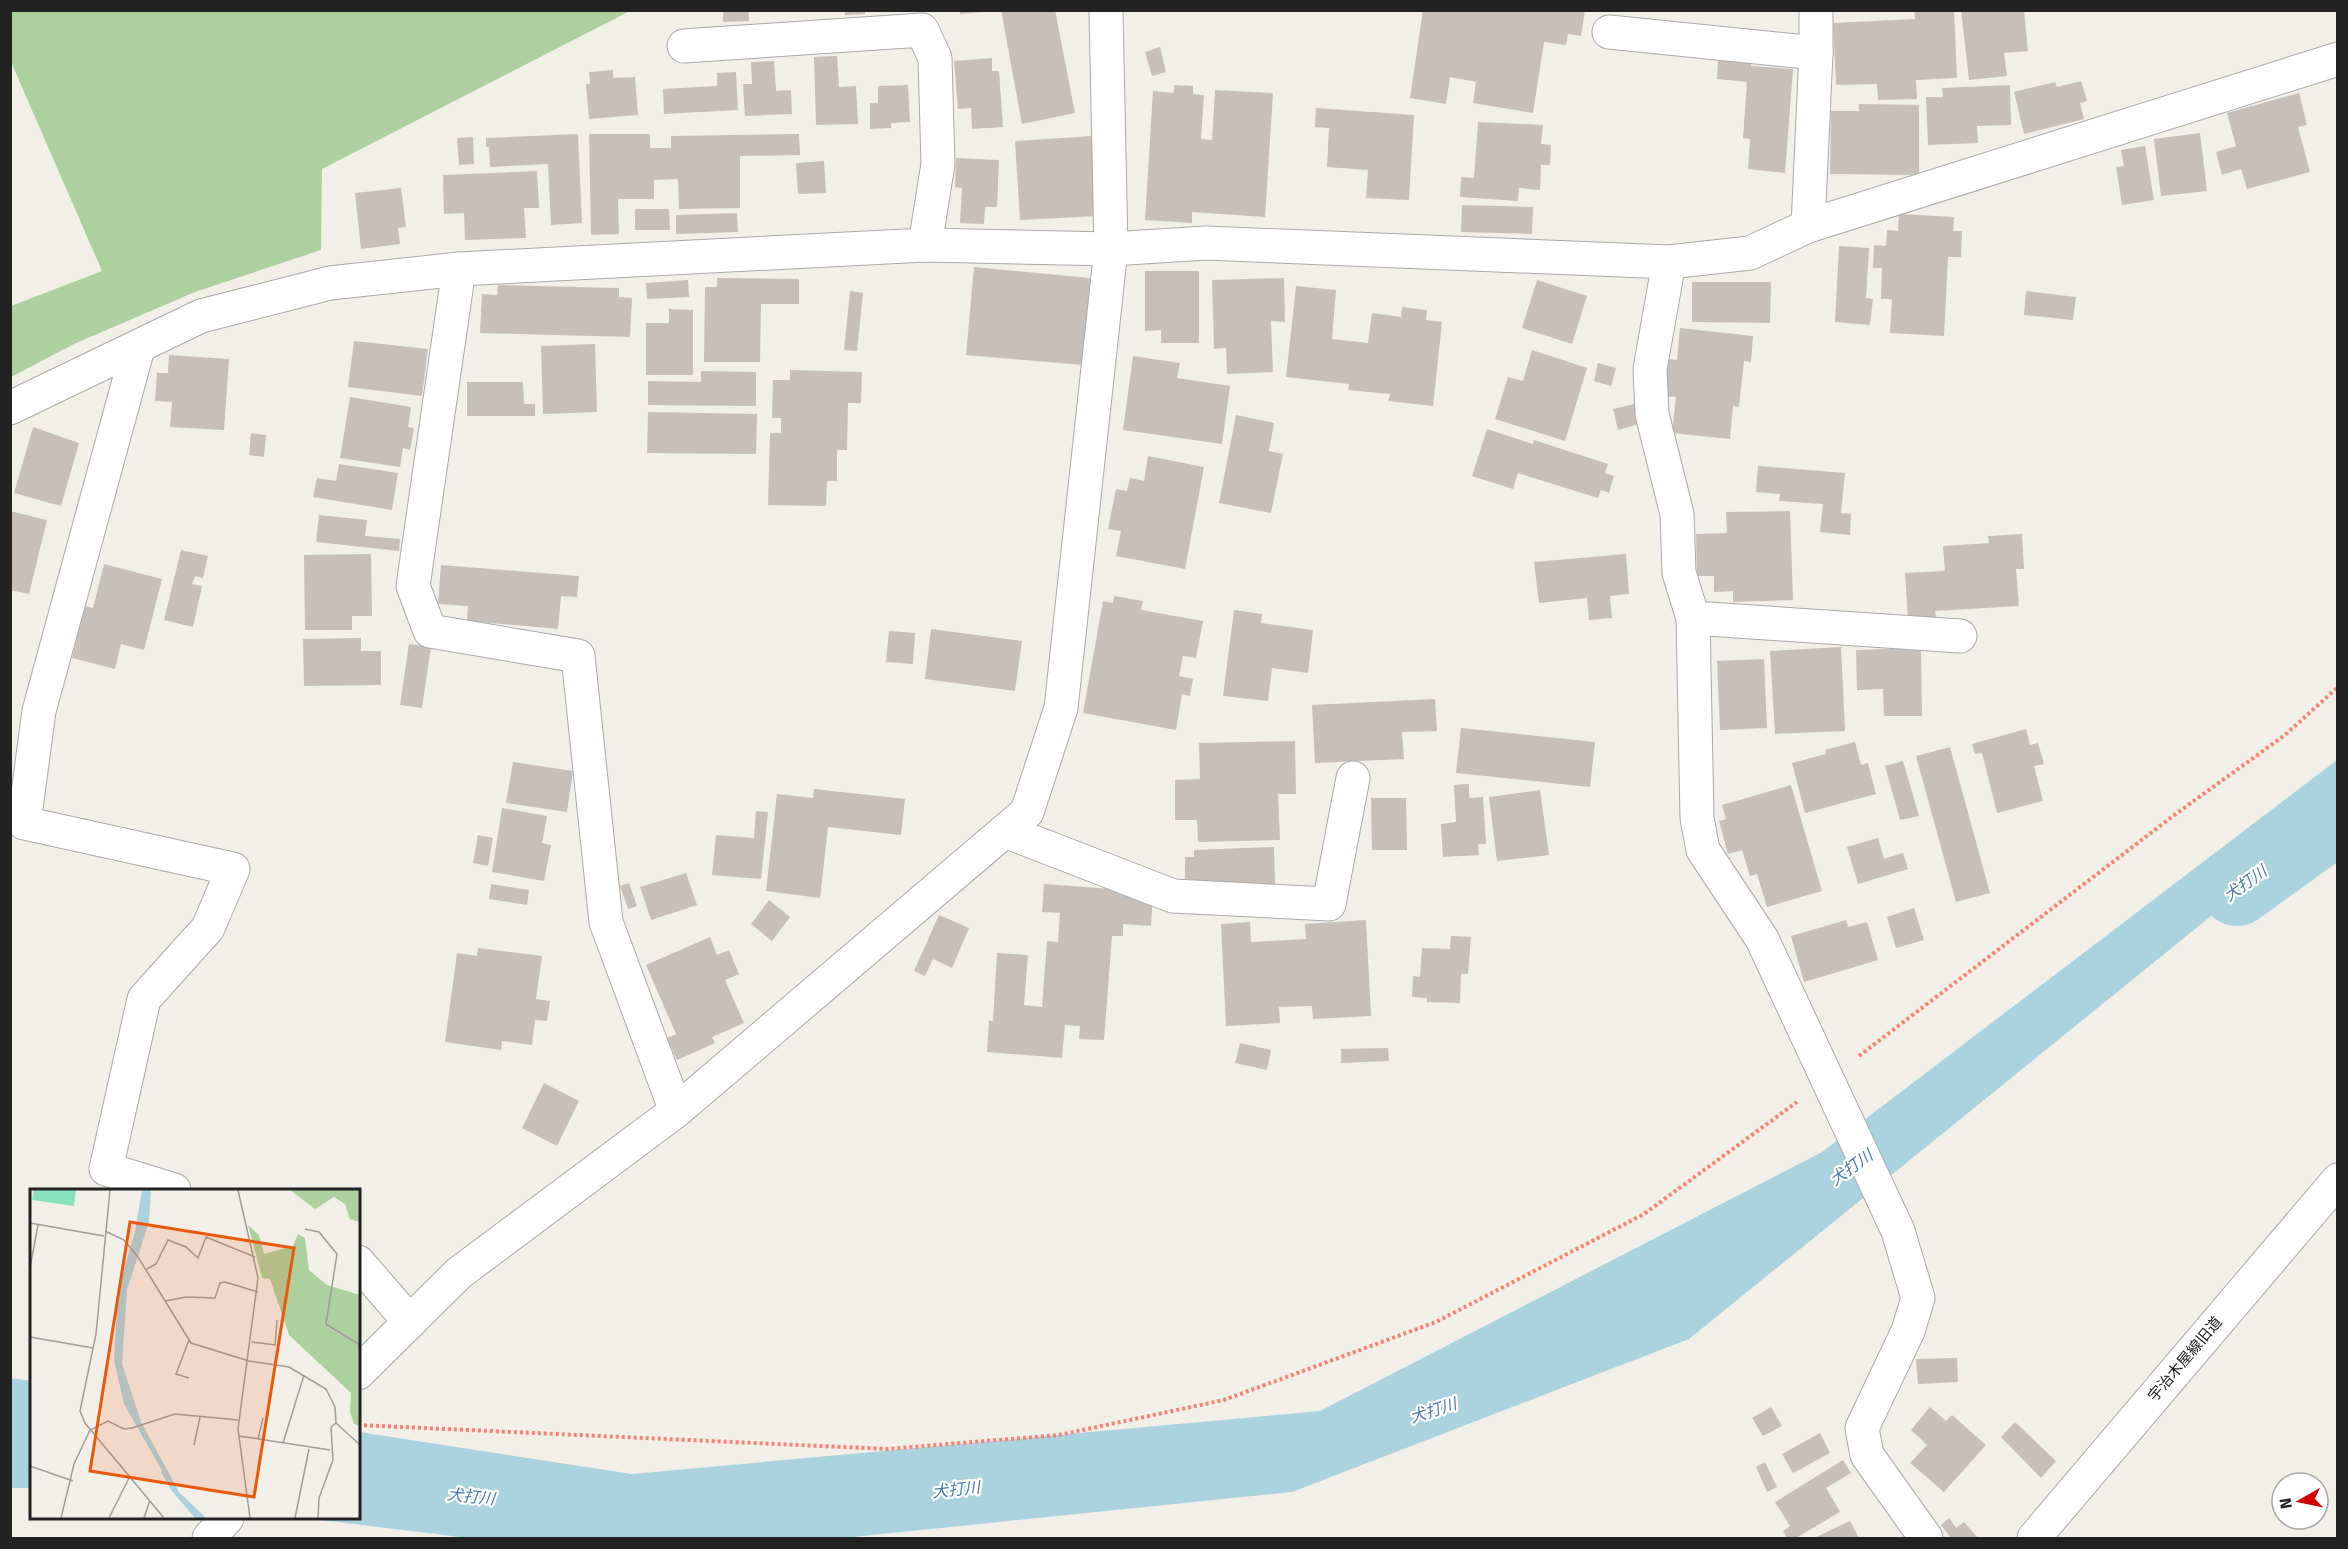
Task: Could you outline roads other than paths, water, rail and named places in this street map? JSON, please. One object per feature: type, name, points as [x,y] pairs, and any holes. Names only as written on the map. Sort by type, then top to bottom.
[{"type":"street","points":[[360,1371],[459,1273],[676,1111],[1028,812],[1061,708],[1111,249],[1106,10]]},
{"type":"street","points":[[1808,226],[1816,53],[1815,10]]},
{"type":"street","points":[[684,46],[922,30],[935,58],[938,164],[925,245]]},
{"type":"street","points":[[1609,32],[1816,53]]},
{"type":"street","points":[[10,408],[201,316],[330,283],[459,269],[925,245],[1111,249],[1206,243],[1669,262],[1750,253],[1808,226],[2337,59]]},
{"type":"street","points":[[1669,262],[1650,369],[1652,414],[1677,514],[1679,573],[1693,618],[1697,818],[1703,850],[1762,939],[1898,1231],[1918,1299],[1908,1331],[1863,1428],[1867,1455],[1926,1539]]},
{"type":"street","points":[[459,269],[413,586],[430,631],[578,656],[606,922],[676,1111]]},
{"type":"street","points":[[138,348],[39,711],[24,823],[233,869],[208,928],[144,999],[106,1169],[168,1189]]},
{"type":"street","points":[[1693,618],[1960,636]]},
{"type":"street","points":[[1005,831],[1173,896],[1329,904],[1353,778]]},
{"type":"street","name":"宇治木屋線旧道","points":[[2034,1539],[2337,1180]]},
{"type":"street","points":[[360,1264],[410,1322]]},
{"type":"street","points":[[209,1539],[226,1519]]},
{"type":"water","points":[[2337,760],[2337,814],[1689,1339],[1292,1492],[843,1538],[468,1538],[313,1519],[360,1519],[360,1432],[632,1474],[1320,1411],[1822,1152]]},
{"type":"water","points":[[11,1378],[30,1381],[30,1488],[11,1488]]},
{"type":"waterway","name":"犬打川","points":[[2237,889],[2338,816]]}]
